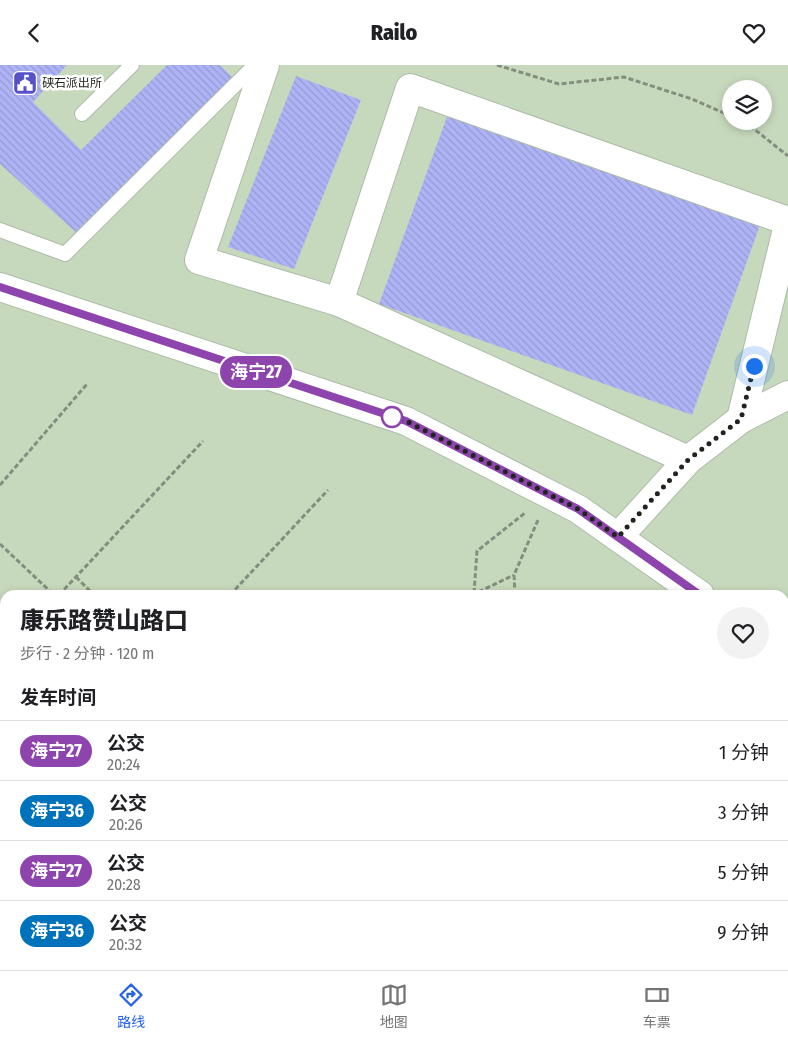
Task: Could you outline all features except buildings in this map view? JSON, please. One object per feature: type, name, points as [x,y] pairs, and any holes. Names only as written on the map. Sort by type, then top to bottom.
[{"type":"street","points":[[265,65],[199,260],[339,303],[688,460]]},
{"type":"street","points":[[339,303],[410,87],[788,223],[741,419]]},
{"type":"street","points":[[0,287],[406,421],[578,509],[693,590]]},
{"type":"street","points":[[618,537],[688,460],[741,419],[788,395]]},
{"type":"lane","points":[[82,114],[132,65]]},
{"type":"lane","points":[[0,230],[65,253],[255,65]]},
{"type":"path","points":[[497,65],[559,84],[624,77],[692,99],[722,112]]},
{"type":"path","points":[[755,130],[788,156]]},
{"type":"path","points":[[0,485],[87,384]]},
{"type":"path","points":[[64,590],[203,441]]},
{"type":"path","points":[[235,590],[328,490]]},
{"type":"path","points":[[514,590],[514,575],[549,494]]},
{"type":"path","points":[[473,590],[477,551],[549,494]]},
{"type":"path","points":[[0,544],[49,590]]},
{"type":"path","points":[[482,590],[514,575]]},
{"type":"path","points":[[76,577],[89,590]]},
{"type":"shaded area","points":[[0,65],[788,65],[788,590],[0,590]]},
{"type":"bus line","name":"海宁27","points":[[0,287],[406,421],[578,509],[693,590]]},
{"type":"place","name":"硖石派出所","points":[[25,83]]},
{"type":"route","points":[[392,417],[388,415],[406,421],[578,509],[618,537],[688,460],[741,419],[754,366]]}]
